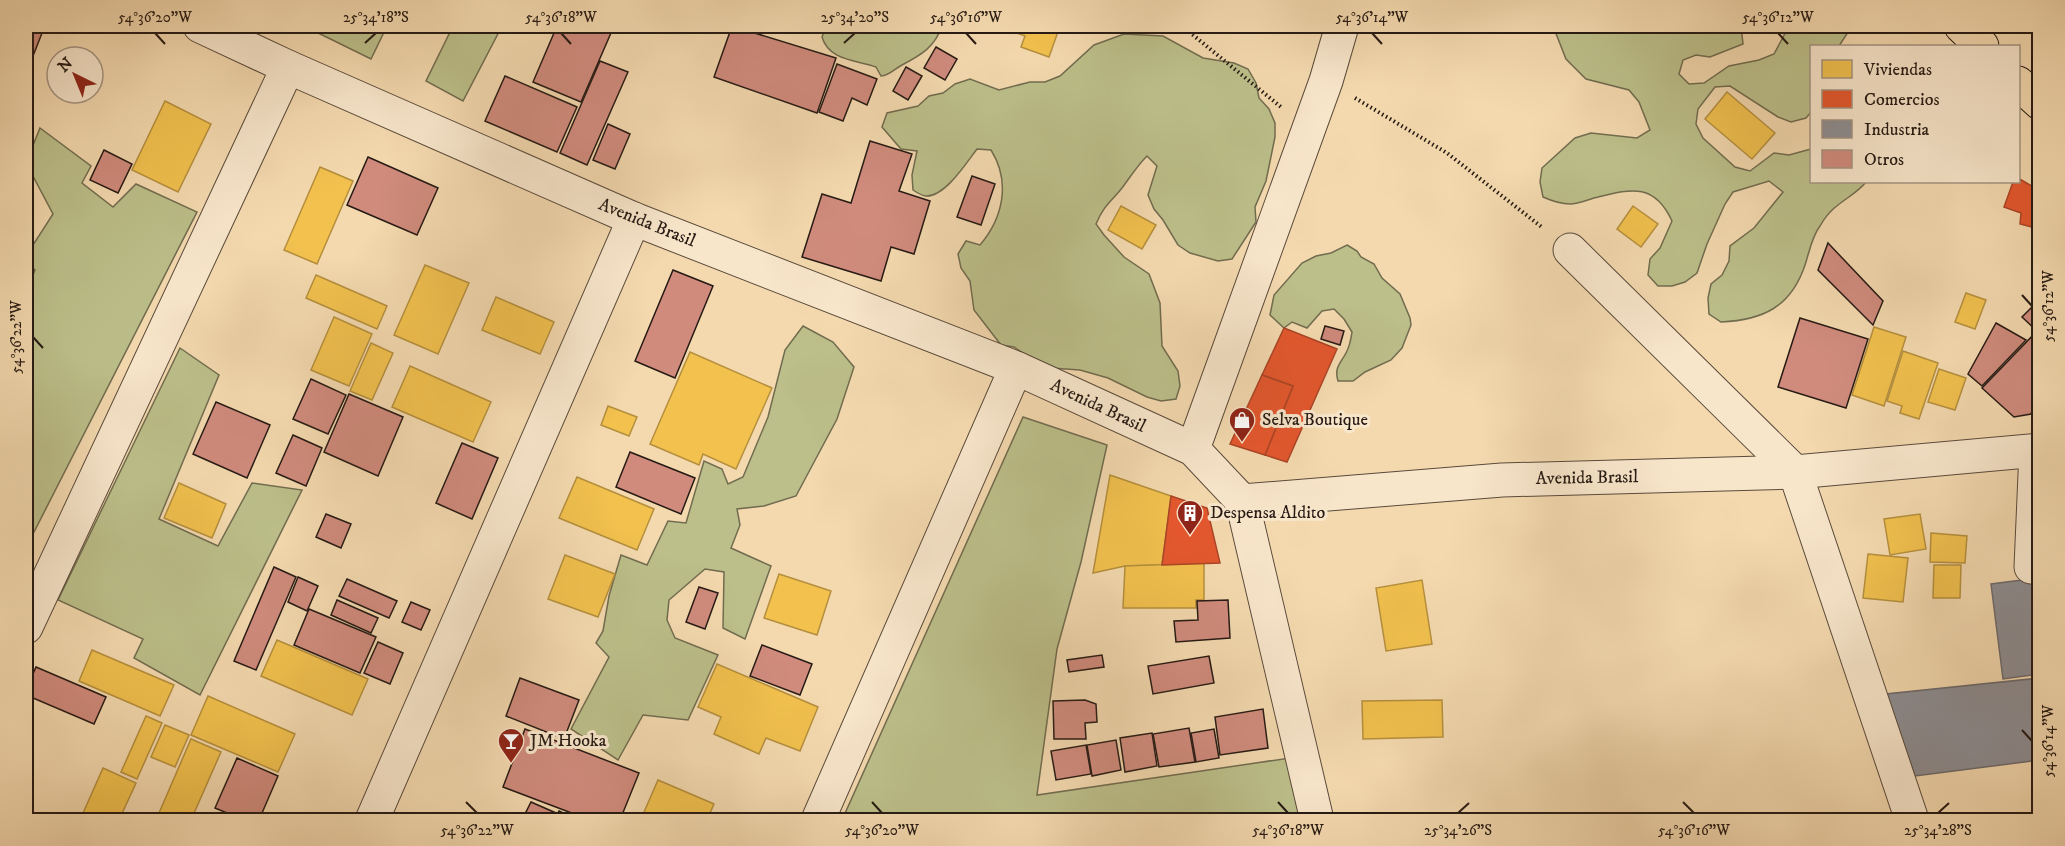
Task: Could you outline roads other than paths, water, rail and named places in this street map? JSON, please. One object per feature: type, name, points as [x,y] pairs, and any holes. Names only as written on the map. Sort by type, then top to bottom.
[{"type":"main road","points":[[1961,26],[1981,45]]},
{"type":"main road","points":[[2020,84],[2040,104]]},
{"type":"street","name":"Avenida Brasil","points":[[200,26],[634,219],[1016,368],[1193,449],[1242,501],[1502,480],[1795,472],[2038,450]]},
{"type":"street","points":[[1193,449],[1326,81],[1342,26]]},
{"type":"street","points":[[26,627],[288,67]]},
{"type":"street","points":[[372,820],[634,219]]},
{"type":"street","points":[[1570,250],[1795,472],[1912,820]]},
{"type":"street","points":[[818,820],[1016,368]]},
{"type":"street","points":[[2031,567],[2038,450]]},
{"type":"street","points":[[1242,501],[1317,820]]},
{"type":"place","name":"Selva Boutique","points":[[1242,443]]},
{"type":"place","name":"Despensa Aldito","points":[[1190,536]]},
{"type":"place","name":"JM Hooka","points":[[511,764]]}]
